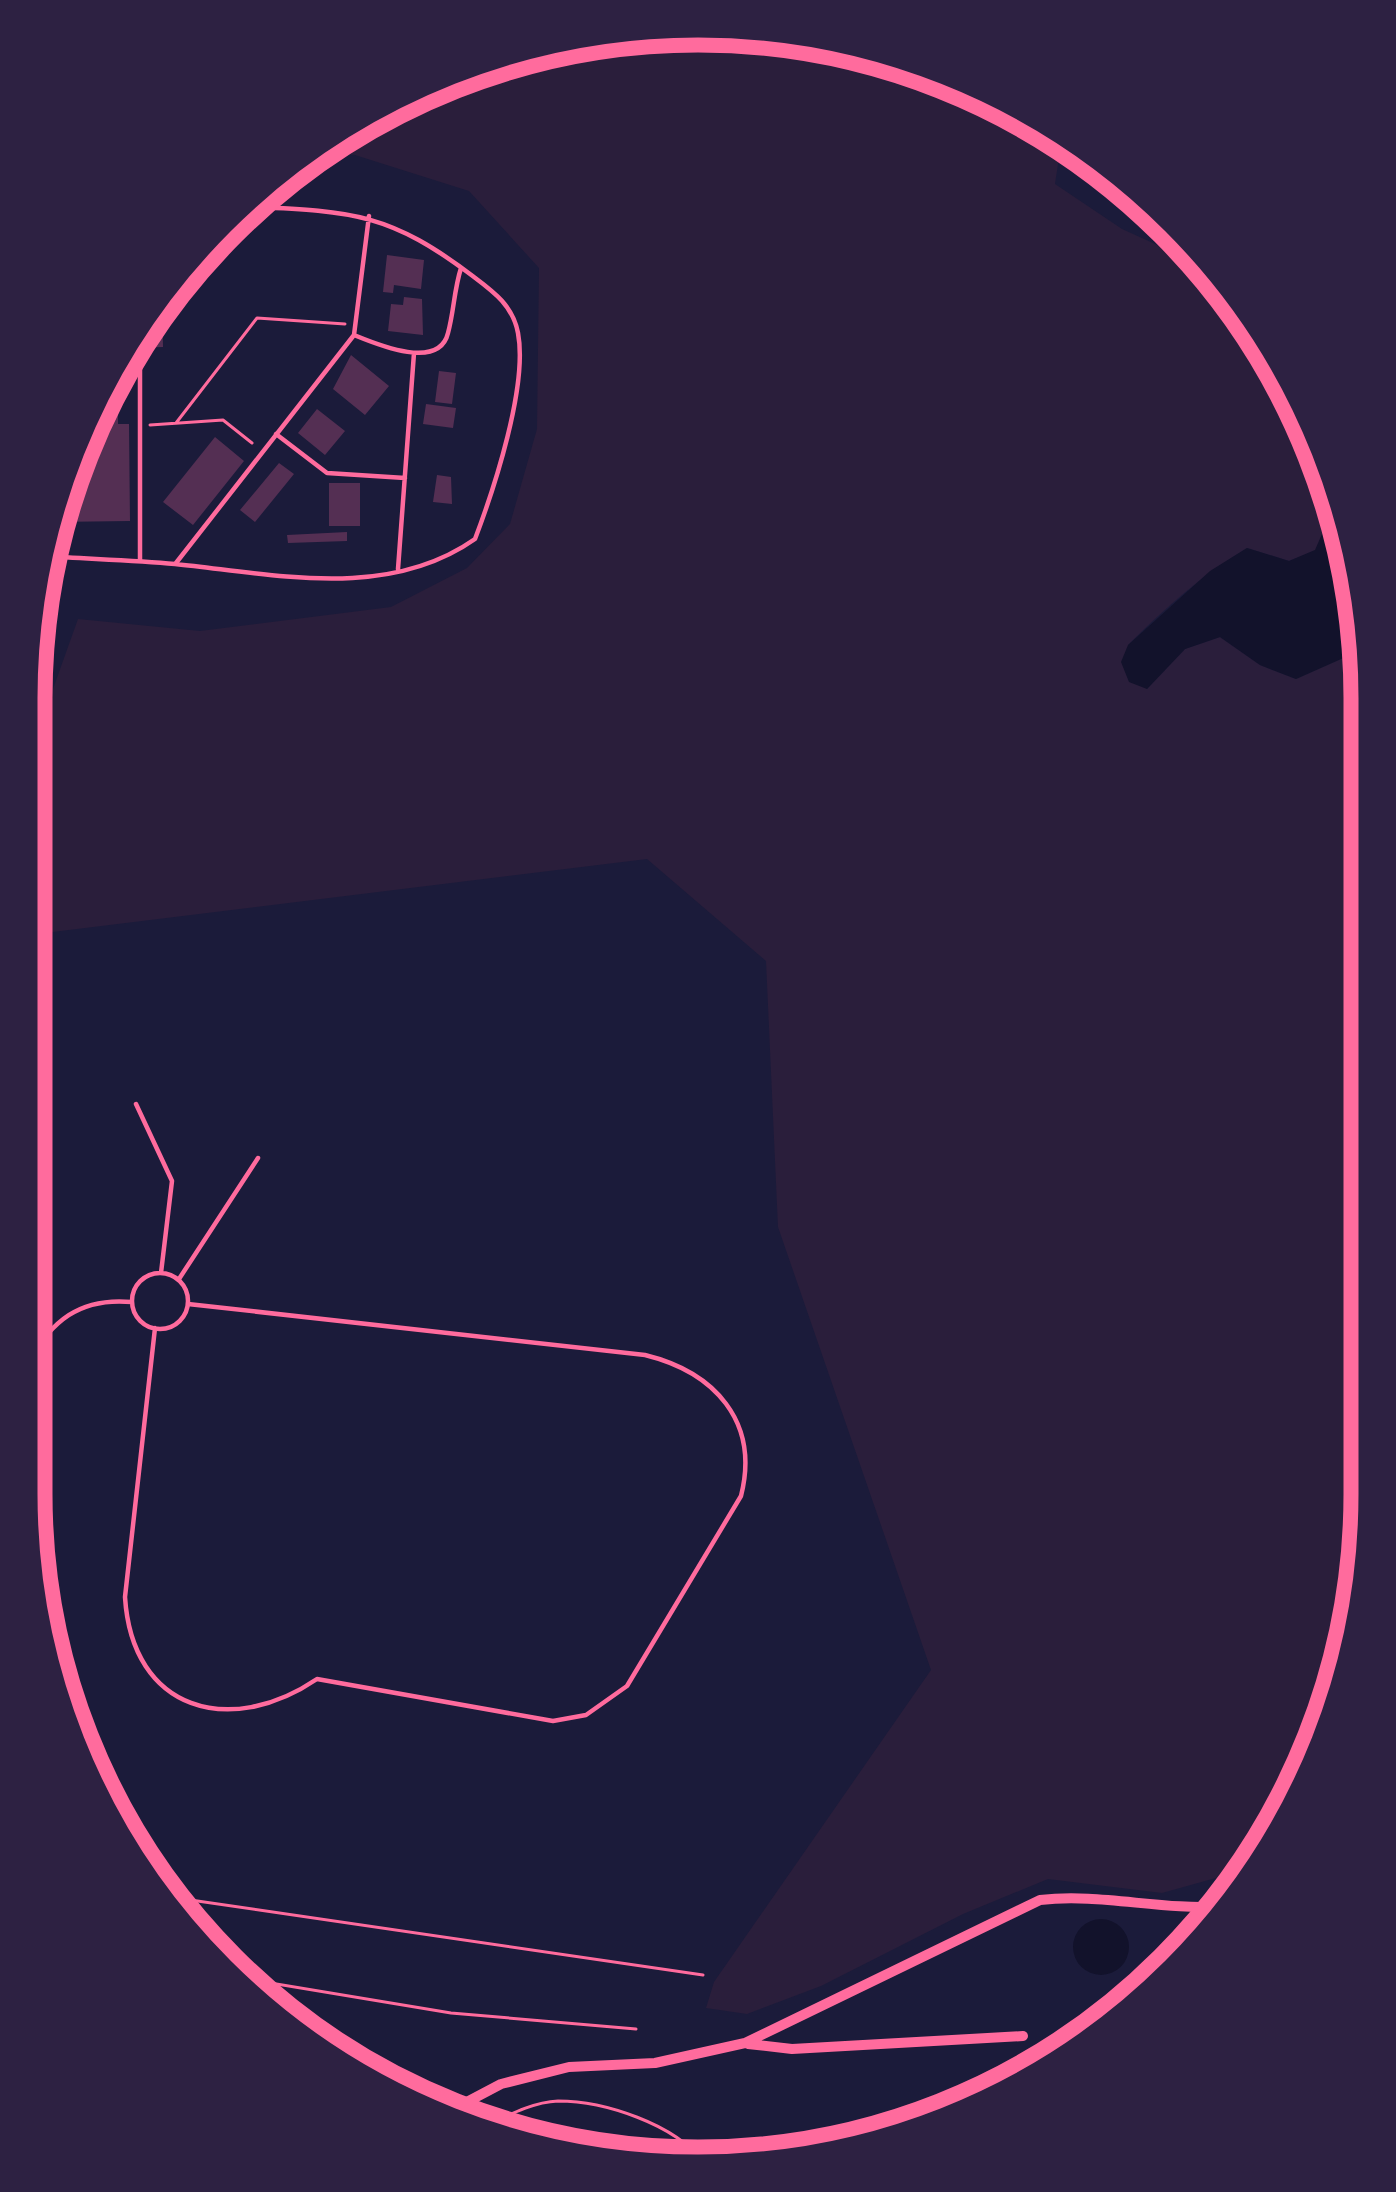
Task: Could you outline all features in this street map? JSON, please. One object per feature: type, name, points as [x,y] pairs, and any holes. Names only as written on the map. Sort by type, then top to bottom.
[{"type":"street","points":[[465,2103],[501,2084],[569,2067],[655,2062],[745,2043],[1040,1900],[1078,1896],[1181,1910],[1203,1908]]},
{"type":"street","points":[[745,2043],[792,2049],[1023,2036]]},
{"type":"lane","points":[[61,557],[175,564],[316,583],[439,560],[475,539],[490,498],[518,375],[518,332],[503,299],[412,232],[342,210],[266,207]]},
{"type":"lane","points":[[175,564],[353,335],[370,217]]},
{"type":"lane","points":[[353,335],[414,353],[435,349],[448,336],[461,268]]},
{"type":"lane","points":[[398,569],[414,353]]},
{"type":"lane","points":[[140,358],[140,562]]},
{"type":"lane","points":[[276,434],[327,472],[405,478]]},
{"type":"lane","points":[[136,1104],[172,1181],[161,1274]]},
{"type":"lane","points":[[178,1280],[258,1158]]},
{"type":"lane","points":[[161,1274],[178,1280],[188,1304],[173,1326],[155,1328],[139,1319],[133,1302],[138,1285],[161,1274]]},
{"type":"lane","points":[[45,1337],[60,1316],[90,1303],[133,1302]]},
{"type":"lane","points":[[155,1328],[124,1598],[127,1629],[149,1671],[202,1708],[250,1712],[287,1699],[317,1679],[553,1721],[586,1715],[627,1686],[741,1496],[746,1476],[739,1426],[724,1399],[682,1364],[645,1355],[188,1304]]},
{"type":"path","points":[[176,423],[257,318],[342,321],[353,335]]},
{"type":"path","points":[[142,426],[224,420],[262,452]]},
{"type":"path","points":[[186,1899],[703,1975]]},
{"type":"path","points":[[264,1982],[451,2013],[636,2029]]},
{"type":"path","points":[[505,2118],[558,2101],[628,2115],[669,2133],[686,2147]]},
{"type":"shaded area","points":[[655,46],[741,46],[867,67],[987,112],[1059,154],[1055,184],[1122,229],[1177,254],[1241,335],[1284,409],[1327,523],[1316,550],[1289,561],[1247,548],[1199,581],[1128,645],[1147,689],[1185,649],[1220,637],[1260,665],[1296,679],[1350,655],[1350,1537],[1338,1621],[1316,1704],[1284,1783],[1229,1874],[1162,1893],[1048,1879],[963,1914],[821,1986],[747,2014],[706,2008],[714,1982],[931,1670],[778,1227],[766,961],[647,859],[45,933],[45,711],[78,619],[200,631],[391,607],[467,568],[510,524],[537,429],[539,268],[469,191],[355,155],[337,154],[448,95],[571,58]]},
{"type":"shaded area","points":[[1327,523],[1350,655],[1296,679],[1260,665],[1220,637],[1185,649],[1147,689],[1129,682],[1121,662],[1128,645],[1210,571],[1247,548],[1289,561],[1315,550]]},
{"type":"shaded area","points":[[1101,1919],[1121,1927],[1129,1947],[1121,1967],[1101,1975],[1081,1967],[1073,1947],[1081,1927]]},
{"type":"building","points":[[387,255],[424,260],[421,289],[394,285],[393,293],[383,292]]},
{"type":"building","points":[[404,297],[422,299],[423,335],[388,331],[391,304],[403,305]]},
{"type":"building","points":[[163,324],[163,347],[147,348]]},
{"type":"building","points":[[351,355],[389,386],[365,415],[333,389]]},
{"type":"building","points":[[439,371],[456,373],[452,404],[435,402]]},
{"type":"building","points":[[118,398],[118,424],[129,424],[130,521],[69,522]]},
{"type":"building","points":[[426,404],[456,408],[453,428],[423,424]]},
{"type":"building","points":[[317,409],[345,431],[325,455],[298,433]]},
{"type":"building","points":[[215,437],[244,461],[193,525],[163,502]]},
{"type":"building","points":[[279,463],[294,474],[255,522],[240,510]]},
{"type":"building","points":[[437,475],[451,477],[452,504],[433,502]]},
{"type":"building","points":[[329,483],[360,483],[360,526],[329,526]]},
{"type":"building","points":[[347,532],[347,541],[288,543],[287,535]]}]
